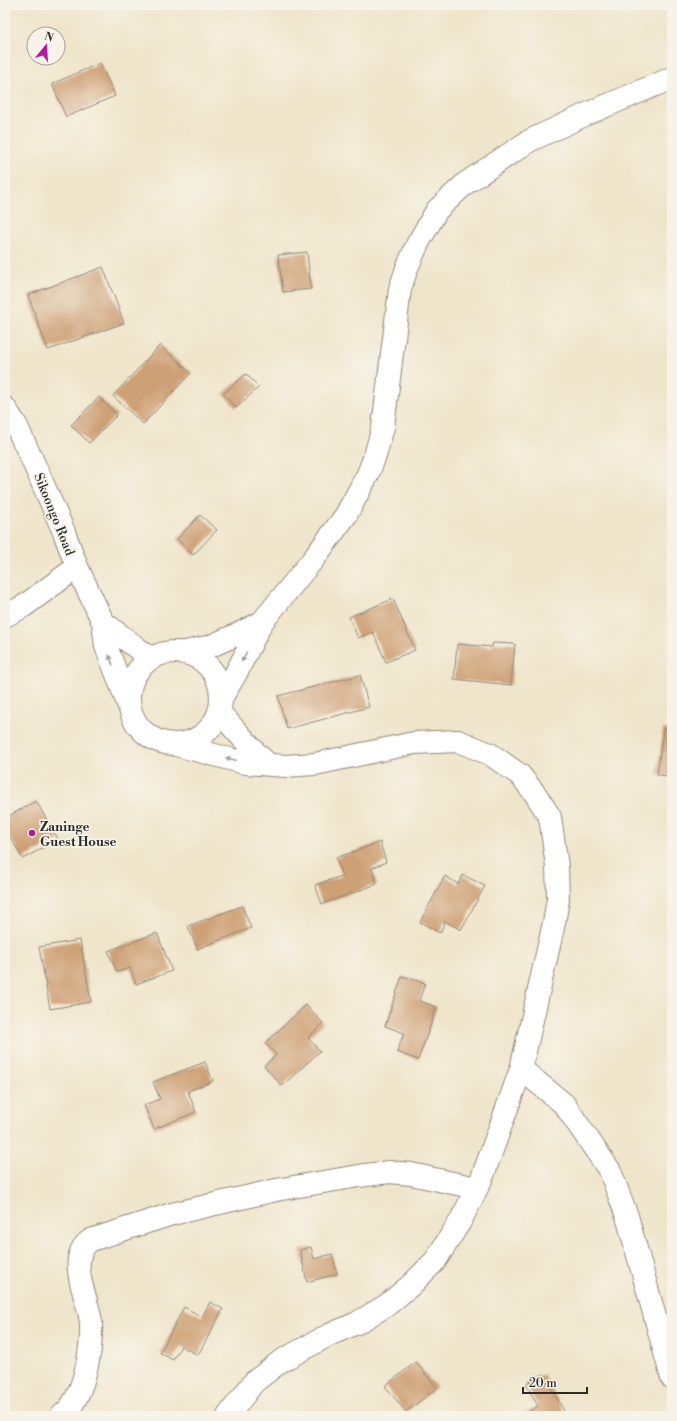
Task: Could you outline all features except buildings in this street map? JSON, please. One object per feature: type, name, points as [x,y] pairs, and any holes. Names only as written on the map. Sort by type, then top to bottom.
[{"type":"street","points":[[176,744],[190,742],[203,735],[213,726],[235,675],[262,622],[315,557],[346,514],[368,474],[383,427],[400,289],[418,243],[437,210],[466,182],[529,141],[589,113],[672,78]]},
{"type":"street","name":"Sikoongo Road","points":[[5,408],[16,424],[64,532],[77,568],[103,622]]},
{"type":"street","points":[[5,616],[24,606],[77,568]]},
{"type":"street","points":[[103,622],[150,658]]},
{"type":"street","points":[[103,622],[106,646],[136,724],[148,735],[162,742],[176,744],[245,763],[285,766],[315,764],[414,743],[458,741],[490,754],[520,775],[536,795],[550,817],[557,866],[558,899],[521,1069],[482,1178],[461,1220],[435,1261],[411,1285],[387,1305],[281,1361],[254,1382],[228,1416]]},
{"type":"street","points":[[130,709],[128,694],[132,680],[139,668],[150,658],[168,652],[186,652],[211,646],[262,622]]},
{"type":"street","points":[[186,652],[201,658],[212,669],[220,682],[221,705],[256,753],[269,765]]},
{"type":"street","points":[[521,1069],[564,1104],[610,1171],[627,1216],[672,1378]]},
{"type":"street","points":[[61,1416],[75,1402],[80,1392],[87,1364],[91,1322],[81,1283],[78,1259],[83,1247],[91,1240],[172,1214],[276,1190],[359,1176],[389,1172],[411,1174],[476,1188]]},
{"type":"place","name":"Zaninge Guest House","points":[[32,833]]}]
